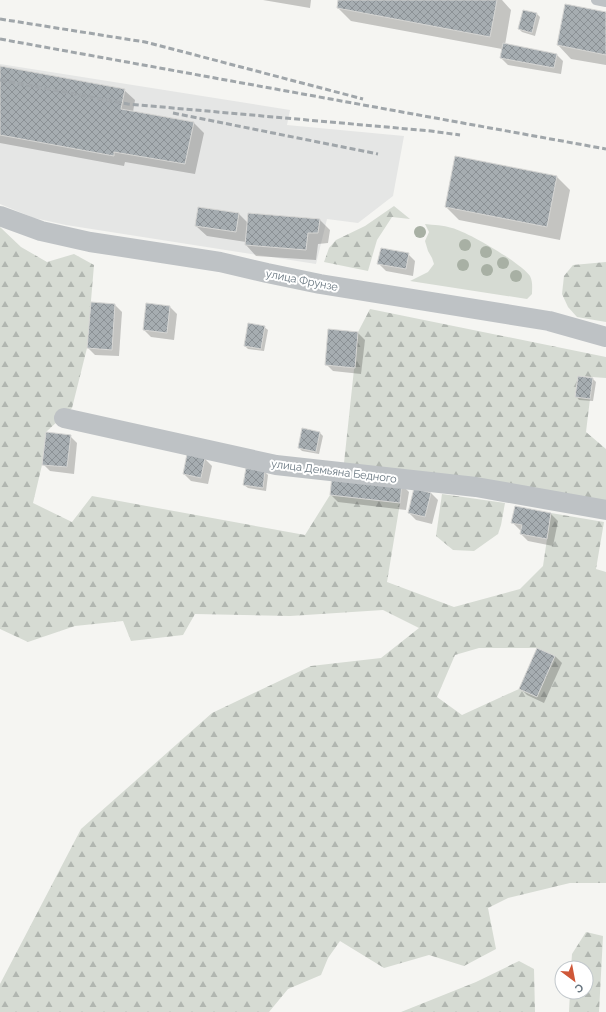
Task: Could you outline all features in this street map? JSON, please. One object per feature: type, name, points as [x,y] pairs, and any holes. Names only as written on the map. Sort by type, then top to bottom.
[{"type":"street","name":"улица Фрунзе","points":[[0,216],[41,231],[90,242],[220,262],[320,284],[549,321],[606,337]]},
{"type":"street","name":"улица Демьяна Бедного","points":[[64,418],[276,465],[476,487],[606,510]]},
{"type":"lane","points":[[596,0],[606,2]]},
{"type":"shaded area","points":[[0,64],[290,110],[287,125],[404,136],[393,196],[358,223],[327,219],[316,264],[66,225],[34,218],[0,204]]},
{"type":"green space","points":[[394,206],[410,219],[392,217],[377,240],[368,271],[324,262],[329,248],[336,240],[365,226]]},
{"type":"green space","points":[[425,224],[445,226],[460,231],[470,235],[506,256],[525,270],[530,276],[532,283],[532,294],[527,299],[410,281],[428,272],[434,264],[425,241],[429,232]]},
{"type":"green space","points":[[0,227],[21,247],[47,262],[74,254],[94,265],[87,348],[72,408],[46,432],[42,465],[33,503],[72,522],[92,496],[305,535],[330,495],[400,503],[387,582],[454,607],[520,589],[543,566],[551,513],[604,522],[596,569],[606,572],[606,883],[570,883],[508,898],[488,908],[496,949],[464,966],[429,955],[384,968],[340,941],[328,958],[321,975],[288,989],[269,1012],[0,1012],[0,984],[81,829],[212,713],[311,666],[381,658],[419,628],[383,610],[290,616],[195,614],[183,635],[131,641],[123,621],[75,626],[28,642],[0,629]],"holes":[[[479,648],[537,648],[555,656],[537,697],[519,689],[462,715],[437,697],[455,655]]]},
{"type":"green space","points":[[606,262],[606,322],[577,317],[568,307],[562,294],[564,276],[573,265]]},
{"type":"green space","points":[[370,309],[606,357],[606,378],[578,376],[575,396],[590,399],[586,432],[606,449],[606,504],[344,463],[358,332]]},
{"type":"green space","points":[[442,494],[505,503],[498,534],[474,551],[453,550],[436,536]]},
{"type":"green space","points":[[586,932],[603,936],[599,1012],[569,1012],[570,1000],[594,1000],[594,960],[572,960],[572,954]]},
{"type":"green space","points":[[519,961],[534,969],[535,1012],[401,1012],[476,982]]},
{"type":"building","points":[[338,0],[497,0],[490,37],[337,8]]},
{"type":"building","points":[[565,4],[606,12],[606,55],[557,45]]},
{"type":"building","points":[[523,10],[537,13],[532,33],[518,29]]},
{"type":"building","points":[[503,43],[557,54],[554,68],[500,58]]},
{"type":"building","points":[[0,66],[125,89],[121,109],[194,122],[185,164],[114,152],[114,156],[0,135]]},
{"type":"building","points":[[455,156],[557,176],[547,227],[445,207]]},
{"type":"building","points":[[198,207],[239,213],[236,232],[195,226]]},
{"type":"building","points":[[248,213],[320,219],[318,233],[308,233],[306,250],[245,245]]},
{"type":"building","points":[[381,248],[409,253],[406,269],[377,264]]},
{"type":"building","points":[[91,302],[115,304],[112,350],[87,348]]},
{"type":"building","points":[[146,303],[170,306],[167,333],[143,330]]},
{"type":"building","points":[[248,323],[265,326],[261,349],[244,346]]},
{"type":"building","points":[[328,329],[358,332],[355,368],[325,365]]},
{"type":"building","points":[[578,376],[593,378],[590,399],[575,397]]},
{"type":"building","points":[[302,428],[320,432],[316,452],[298,448]]},
{"type":"building","points":[[46,432],[71,435],[67,467],[42,465]]},
{"type":"building","points":[[187,454],[205,458],[201,478],[183,474]]},
{"type":"building","points":[[246,468],[265,471],[263,488],[243,485]]},
{"type":"building","points":[[332,476],[402,484],[400,503],[330,495]]},
{"type":"building","points":[[414,488],[431,493],[425,517],[408,513]]},
{"type":"building","points":[[515,506],[551,513],[547,539],[520,534],[522,525],[511,523]]},
{"type":"building","points":[[537,648],[555,656],[537,697],[519,689]]},
{"type":"railway","points":[[0,19],[145,42],[363,99]]},
{"type":"railway","points":[[0,39],[606,149]]},
{"type":"railway","points":[[0,80],[128,104],[431,131],[460,135]]},
{"type":"railway","points":[[173,113],[378,154]]}]
